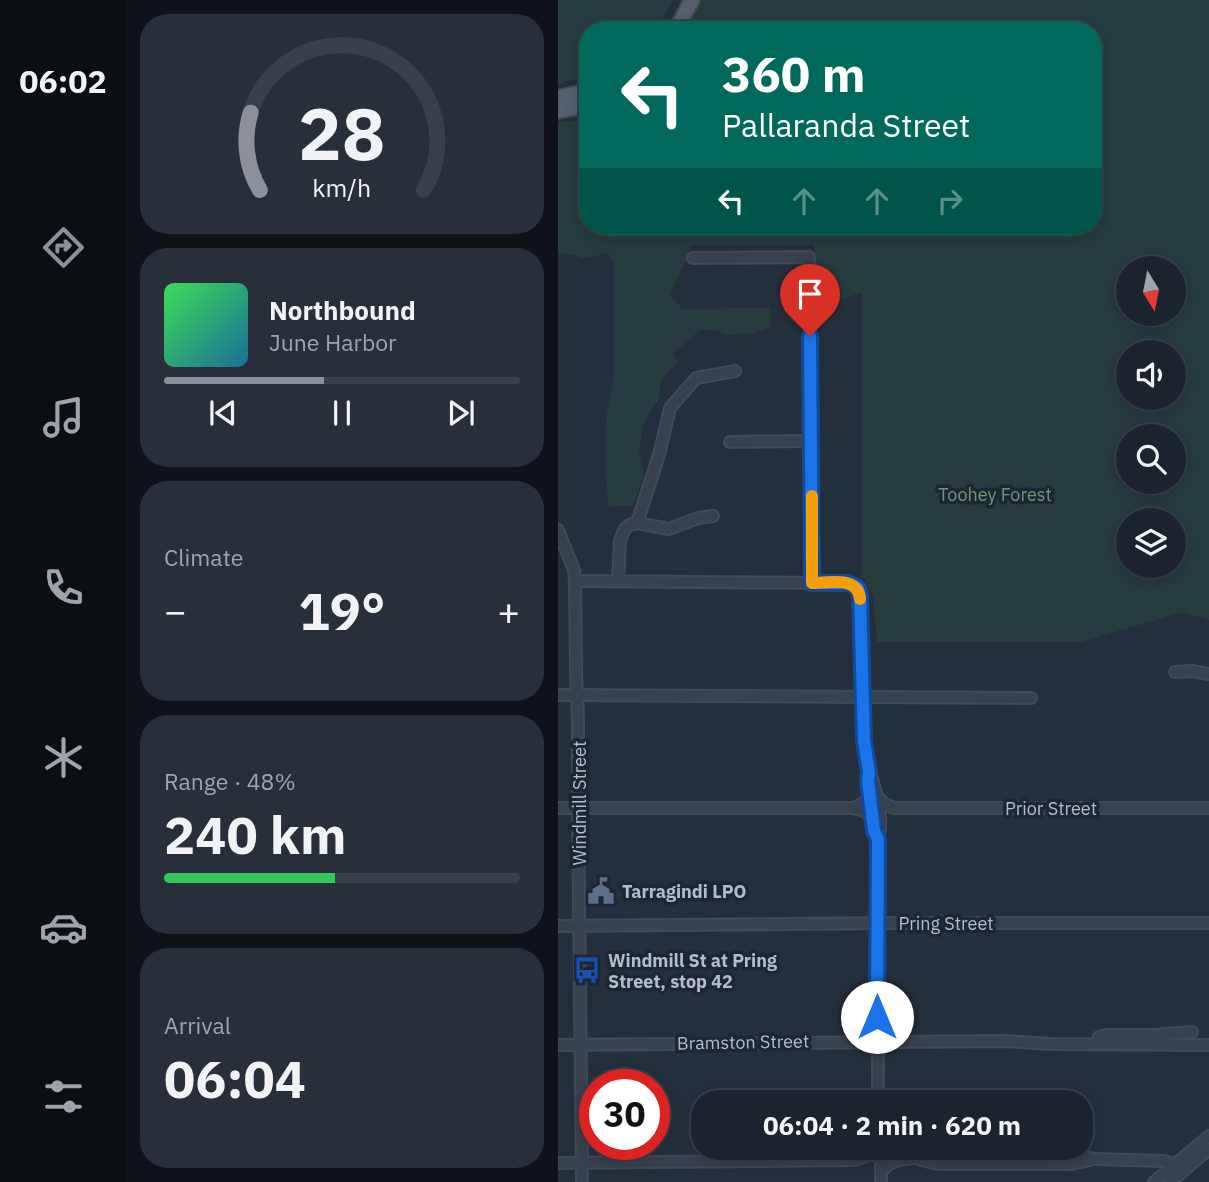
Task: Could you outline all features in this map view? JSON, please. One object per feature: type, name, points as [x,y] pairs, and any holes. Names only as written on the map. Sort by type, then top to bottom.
[{"type":"main road","points":[[681,21],[692,0]]},
{"type":"main road","points":[[558,98],[579,93]]},
{"type":"main road","points":[[558,111],[579,108]]},
{"type":"street","points":[[693,258],[809,257],[812,583]]},
{"type":"street","points":[[637,523],[670,408],[696,378],[735,371]]},
{"type":"street","points":[[730,442],[811,441]]},
{"type":"street","points":[[618,581],[620,541],[629,525],[637,523],[669,528],[713,516]]},
{"type":"street","name":"Windmill Street","points":[[558,530],[574,570],[575,581],[582,1182]]},
{"type":"street","points":[[575,581],[844,583],[856,586],[860,596],[864,741],[880,831],[877,923],[878,1090]]},
{"type":"street","points":[[1175,672],[1209,674]]},
{"type":"street","points":[[558,695],[1031,698]]},
{"type":"street","points":[[854,808],[873,797]]},
{"type":"street","points":[[873,797],[894,808]]},
{"type":"street","points":[[558,808],[854,808],[876,819]]},
{"type":"street","points":[[876,819],[894,808]]},
{"type":"street","name":"Prior Street","points":[[894,808],[1209,808]]},
{"type":"street","name":"Pring Street","points":[[558,926],[1209,923]]},
{"type":"street","name":"Bramston Street","points":[[1097,1044],[1099,1037],[1106,1035],[1192,1032]]},
{"type":"street","name":"Bramston Street","points":[[558,1045],[877,1041],[1209,1045]]},
{"type":"street","points":[[1170,1182],[1178,1169],[1209,1136]]},
{"type":"street","points":[[1154,1182],[1209,1149]]},
{"type":"street","points":[[1093,1158],[1164,1161],[1178,1169]]},
{"type":"street","points":[[558,1163],[855,1160],[878,1176],[889,1164],[899,1160]]},
{"type":"green space","points":[[558,0],[674,0],[661,21],[579,21],[579,78],[558,84]]},
{"type":"green space","name":"Toohey Forest","points":[[702,0],[1209,0],[1209,620],[1183,612],[1080,642],[877,642],[873,596],[862,574],[862,292],[816,309],[814,245],[690,245],[685,263],[670,294],[682,309],[769,308],[772,326],[755,333],[724,335],[716,330],[700,330],[673,353],[678,362],[661,380],[659,399],[644,422],[639,449],[644,476],[633,506],[609,506],[605,470],[606,419],[614,374],[614,262],[608,253],[584,258],[558,254],[558,122],[579,121],[579,235],[1102,235],[1102,21],[692,21]]},
{"type":"slow traffic","points":[[812,496],[812,583],[853,584],[860,592],[860,599]]},
{"type":"place","name":"Tarragindi LPO","points":[[601,891]]},
{"type":"place","name":"Windmill St at Pring Street, stop 42","points":[[587,970]]},
{"type":"route","points":[[810,336],[812,583],[849,583],[860,592],[865,755],[874,831],[878,839],[877,1017]]}]
